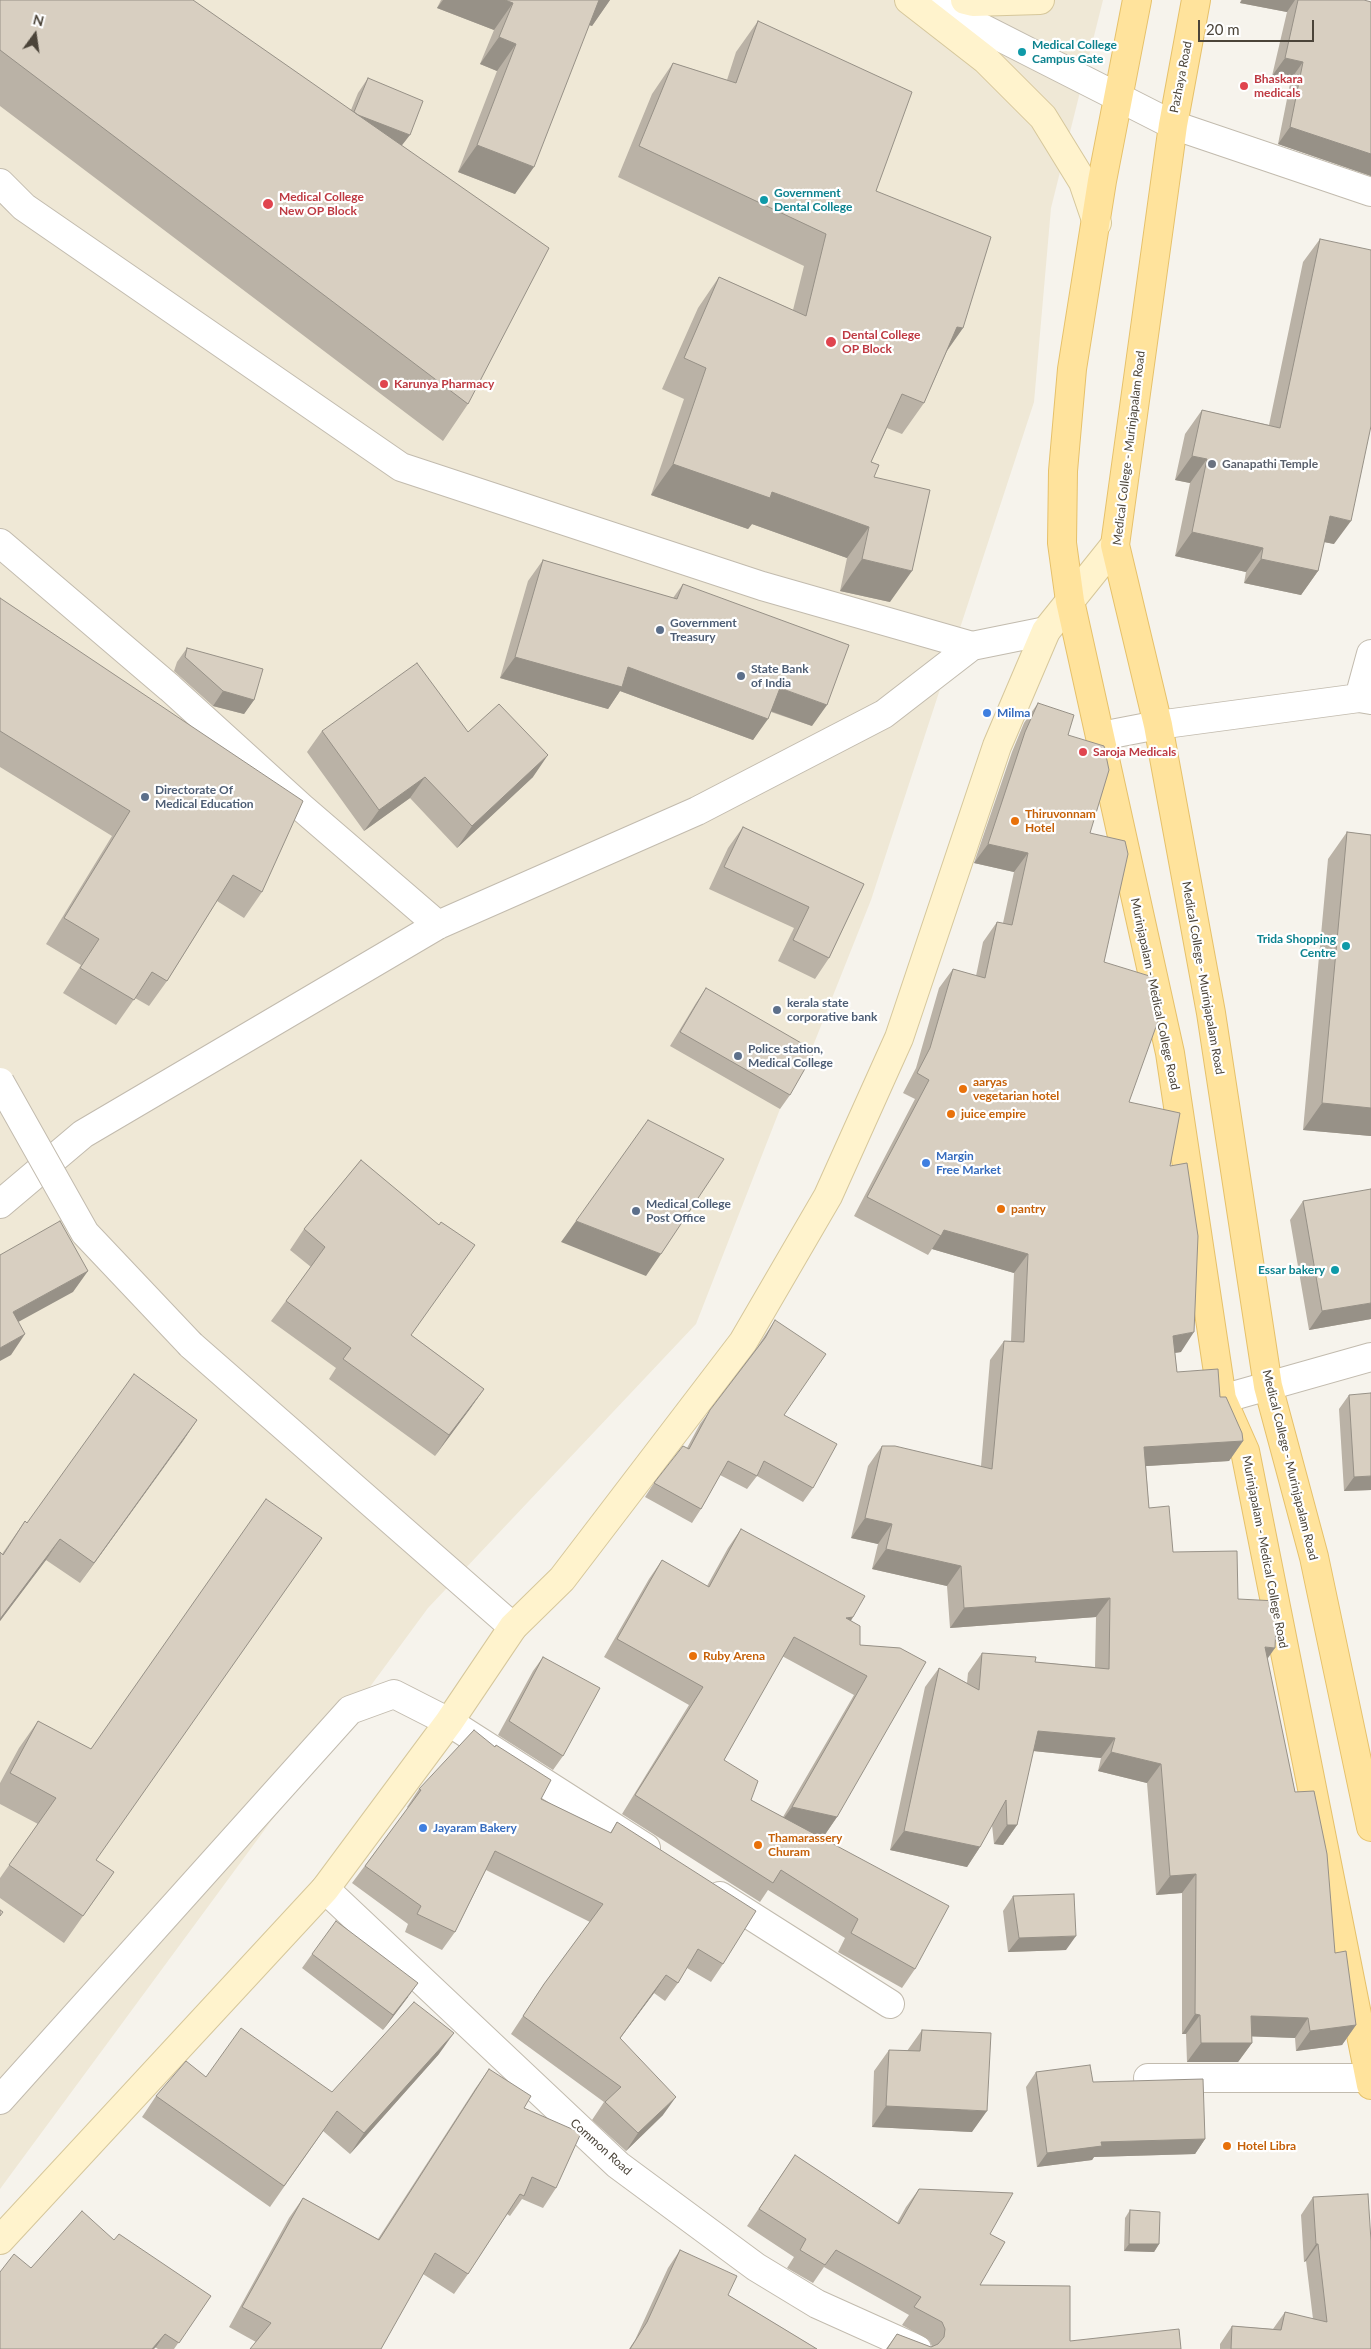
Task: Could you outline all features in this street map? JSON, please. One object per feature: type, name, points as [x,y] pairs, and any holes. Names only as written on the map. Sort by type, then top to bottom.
[{"type":"main road","points":[[909,0],[986,60],[1043,117],[1083,182],[1097,224]]},
{"type":"main road","points":[[965,0],[973,2],[1040,0]]},
{"type":"main road","name":"Murinjapalam - Medical College Road","points":[[1137,0],[1118,97],[1072,369],[1063,471],[1062,543],[1070,601],[1170,1053],[1222,1399],[1245,1451],[1370,2082]]},
{"type":"main road","name":"Pazhaya Road","points":[[1172,125],[1196,0]]},
{"type":"main road","name":"Medical College - Murinjapalam Road","points":[[1172,125],[1115,545],[1158,725],[1211,1013],[1268,1386],[1314,1557],[1371,1827]]},
{"type":"main road","points":[[0,2240],[325,1889],[448,1722],[513,1627],[562,1579],[743,1342],[828,1196],[899,1038],[996,746],[1046,631],[1115,545]]},
{"type":"street","points":[[927,0],[1172,125],[1371,192]]},
{"type":"street","points":[[0,183],[24,207],[401,467],[762,586],[972,646]]},
{"type":"street","points":[[0,543],[170,688],[301,807],[438,926]]},
{"type":"street","points":[[0,1204],[83,1134],[438,926],[697,811],[884,714],[972,646],[1046,631]]},
{"type":"street","points":[[1101,736],[1158,725],[1365,699],[1371,654]]},
{"type":"street","points":[[0,1082],[85,1233],[192,1345],[513,1627]]},
{"type":"street","points":[[1222,1399],[1371,1357]]},
{"type":"street","points":[[0,2100],[350,1710],[394,1694],[448,1722],[665,1860]]},
{"type":"street","points":[[698,1882],[890,2004]]},
{"type":"street","name":"Common Road","points":[[325,1889],[618,2165],[764,2272],[817,2304],[917,2349]]},
{"type":"street","points":[[1148,2078],[1370,2082]]},
{"type":"shaded area","points":[[0,0],[1103,0],[1051,208],[1034,402],[871,900],[805,1066],[780,1109],[696,1324],[428,1608],[0,2189]]},
{"type":"building","name":"Medical College New OP Block","points":[[0,0],[193,0],[549,248],[468,404],[0,50]]},
{"type":"building","points":[[505,0],[599,0],[534,167],[477,145],[516,44],[499,37],[513,3]]},
{"type":"building","points":[[1298,0],[1364,0],[1371,2],[1371,154],[1290,127],[1303,62],[1285,58]]},
{"type":"building","points":[[758,21],[912,92],[876,191],[991,237],[963,328],[957,327],[924,403],[902,394],[871,462],[879,465],[874,477],[930,490],[912,571],[862,559],[869,527],[772,492],[770,498],[673,464],[706,368],[684,358],[719,277],[806,316],[826,234],[639,146],[673,63],[736,83]]},
{"type":"building","points":[[368,78],[423,101],[410,135],[354,112]]},
{"type":"building","points":[[1320,239],[1371,250],[1371,426],[1351,521],[1330,516],[1318,571],[1261,559],[1263,548],[1192,532],[1207,459],[1192,456],[1202,410],[1280,428]]},
{"type":"building","points":[[543,560],[677,599],[683,584],[849,645],[827,705],[780,688],[768,719],[628,667],[622,687],[515,657]]},
{"type":"building","points":[[0,598],[303,801],[262,892],[233,875],[167,981],[152,972],[134,1000],[80,968],[99,939],[64,918],[130,811],[0,731]]},
{"type":"building","points":[[187,648],[263,669],[254,700],[223,691],[185,657]]},
{"type":"building","points":[[417,663],[468,732],[499,704],[548,755],[472,826],[425,777],[379,810],[322,731]]},
{"type":"building","points":[[1038,703],[1074,715],[1068,735],[1104,746],[1109,770],[1090,833],[1125,841],[1128,854],[1104,962],[1156,978],[1162,1010],[1129,1102],[1180,1113],[1170,1166],[1187,1163],[1198,1236],[1194,1332],[1173,1336],[1177,1372],[1218,1369],[1220,1397],[1226,1397],[1242,1433],[1243,1441],[1144,1447],[1149,1508],[1169,1506],[1173,1552],[1237,1551],[1238,1599],[1277,1601],[1275,1648],[1265,1647],[1295,1792],[1314,1791],[1327,1854],[1335,1953],[1346,1951],[1356,2025],[1310,2031],[1308,2018],[1251,2016],[1252,2043],[1201,2043],[1200,2015],[1195,2014],[1196,1874],[1170,1876],[1161,1764],[1111,1752],[1115,1738],[1038,1731],[1017,1825],[1007,1825],[1006,1800],[980,1847],[904,1831],[939,1668],[979,1690],[982,1653],[1036,1657],[1035,1662],[1109,1669],[1110,1598],[964,1608],[961,1566],[886,1549],[892,1524],[865,1518],[882,1446],[895,1446],[992,1469],[1004,1341],[1024,1342],[1028,1254],[944,1230],[941,1236],[867,1197],[929,1080],[917,1073],[930,1048],[953,969],[985,978],[997,922],[1012,925],[1028,853],[988,844],[1025,732]]},
{"type":"building","points":[[743,827],[864,884],[829,958],[793,940],[809,907],[724,867]]},
{"type":"building","name":"Trida Shopping Centre","points":[[1347,832],[1371,835],[1371,1108],[1322,1103]]},
{"type":"building","name":"Police station, Medical College","points":[[706,988],[815,1051],[790,1095],[680,1032]]},
{"type":"building","name":"Medical College Post Office","points":[[648,1120],[724,1159],[661,1254],[576,1221]]},
{"type":"building","points":[[361,1160],[439,1225],[441,1222],[475,1245],[411,1335],[484,1389],[449,1435],[343,1359],[351,1348],[286,1301],[325,1247],[304,1229]]},
{"type":"building","name":"Essar bakery","points":[[1371,1189],[1371,1303],[1322,1311],[1303,1201]]},
{"type":"building","points":[[60,1221],[88,1271],[13,1312],[25,1334],[0,1348],[0,1255]]},
{"type":"building","points":[[775,1320],[826,1354],[784,1415],[837,1444],[813,1488],[764,1461],[757,1476],[728,1461],[701,1509],[654,1483],[683,1446],[689,1449],[710,1410],[765,1338]]},
{"type":"building","points":[[134,1374],[197,1420],[94,1563],[60,1539],[0,1619],[0,1552],[3,1555],[25,1521],[27,1523]]},
{"type":"building","points":[[1371,1393],[1371,1476],[1354,1477],[1349,1395]]},
{"type":"building","points":[[266,1499],[322,1538],[96,1860],[114,1872],[83,1916],[9,1865],[56,1798],[10,1773],[38,1721],[91,1749]]},
{"type":"building","points":[[741,1529],[865,1596],[853,1617],[846,1618],[860,1626],[860,1645],[900,1648],[926,1662],[837,1817],[792,1807],[867,1676],[794,1637],[724,1760],[758,1781],[751,1800],[949,1906],[915,1969],[851,1933],[858,1919],[781,1870],[773,1883],[635,1795],[703,1687],[617,1639],[662,1560],[709,1587]]},
{"type":"building","points":[[543,1657],[600,1688],[563,1756],[509,1721]]},
{"type":"building","points":[[474,1730],[495,1747],[496,1745],[551,1780],[541,1799],[611,1833],[617,1822],[756,1911],[723,1964],[698,1949],[678,1983],[666,1975],[620,2038],[676,2097],[638,2133],[605,2102],[621,2087],[523,2016],[544,1984],[603,1904],[495,1851],[455,1932],[417,1914],[421,1906],[365,1866],[421,1790],[419,1789]]},
{"type":"building","points":[[1074,1894],[1076,1936],[1019,1938],[1013,1896]]},
{"type":"building","points":[[336,1921],[418,1983],[393,2015],[312,1954]]},
{"type":"building","points":[[414,2002],[454,2033],[364,2133],[337,2111],[284,2186],[156,2096],[186,2061],[206,2077],[241,2028],[332,2092]]},
{"type":"building","points":[[922,2030],[991,2033],[987,2111],[886,2106],[889,2050],[920,2051]]},
{"type":"building","points":[[1090,2065],[1093,2082],[1203,2079],[1205,2139],[1101,2142],[1102,2146],[1047,2153],[1036,2072]]},
{"type":"building","points":[[489,2069],[531,2096],[524,2108],[581,2133],[556,2188],[532,2177],[524,2196],[520,2194],[468,2274],[435,2253],[381,2349],[250,2349],[271,2323],[242,2307],[303,2198],[379,2240]]},
{"type":"building","points":[[795,2155],[899,2224],[919,2189],[1013,2193],[990,2234],[1005,2242],[980,2285],[1070,2286],[1070,2341],[1179,2329],[1181,2349],[887,2349],[897,2334],[931,2347],[938,2344],[944,2337],[945,2329],[942,2322],[914,2307],[921,2297],[836,2250],[825,2265],[800,2250],[806,2239],[759,2209]]},
{"type":"building","points":[[1368,2194],[1371,2241],[1371,2349],[1231,2349],[1232,2326],[1281,2330],[1285,2312],[1327,2322],[1318,2244],[1316,2244],[1313,2197]]},
{"type":"building","points":[[1130,2210],[1160,2212],[1159,2244],[1129,2244]]},
{"type":"building","points":[[82,2211],[114,2240],[119,2234],[211,2296],[179,2343],[165,2334],[152,2349],[0,2349],[0,2272],[14,2254],[31,2268]]},
{"type":"building","points":[[680,2250],[737,2276],[728,2295],[817,2349],[630,2349],[647,2322]]},
{"type":"place","name":"Medical College Campus Gate","points":[[1022,52]]},
{"type":"place","name":"Bhaskara medicals","points":[[1244,86]]},
{"type":"place","name":"Government Dental College","points":[[764,200]]},
{"type":"place","name":"Medical College New OP Block","points":[[268,204]]},
{"type":"place","name":"Dental College OP Block","points":[[831,342]]},
{"type":"place","name":"Karunya Pharmacy","points":[[384,384]]},
{"type":"place","name":"Ganapathi Temple","points":[[1212,464]]},
{"type":"place","name":"Government Treasury","points":[[660,630]]},
{"type":"place","name":"State Bank of India","points":[[741,676]]},
{"type":"place","name":"Milma","points":[[987,713]]},
{"type":"place","name":"Saroja Medicals","points":[[1083,752]]},
{"type":"place","name":"Directorate Of Medical Education","points":[[145,797]]},
{"type":"place","name":"Thiruvonnam Hotel","points":[[1015,821]]},
{"type":"place","name":"Trida Shopping Centre","points":[[1346,946]]},
{"type":"place","name":"kerala state corporative bank","points":[[777,1010]]},
{"type":"place","name":"Police station, Medical College","points":[[738,1056]]},
{"type":"place","name":"aaryas vegetarian hotel","points":[[963,1089]]},
{"type":"place","name":"juice empire","points":[[951,1114]]},
{"type":"place","name":"Margin Free Market","points":[[926,1163]]},
{"type":"place","name":"pantry","points":[[1001,1209]]},
{"type":"place","name":"Medical College Post Office","points":[[636,1211]]},
{"type":"place","name":"Essar bakery","points":[[1335,1270]]},
{"type":"place","name":"Ruby Arena","points":[[693,1656]]},
{"type":"place","name":"Jayaram Bakery","points":[[423,1828]]},
{"type":"place","name":"Thamarassery Churam","points":[[758,1845]]},
{"type":"place","name":"Hotel Libra","points":[[1227,2146]]}]
